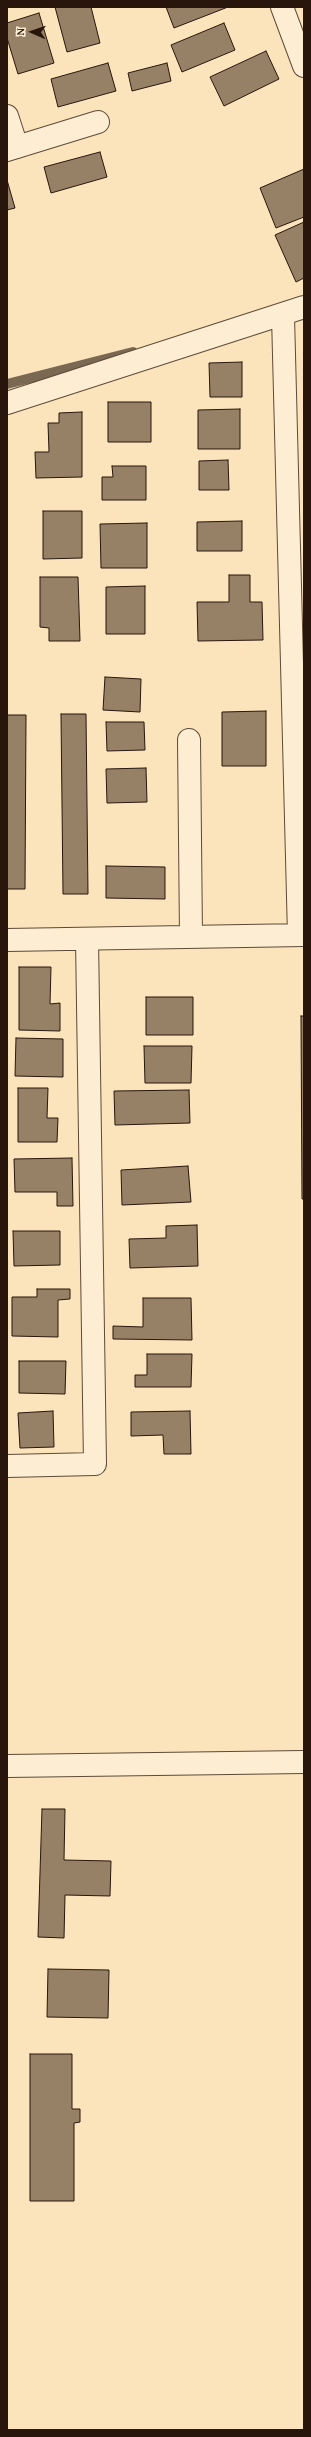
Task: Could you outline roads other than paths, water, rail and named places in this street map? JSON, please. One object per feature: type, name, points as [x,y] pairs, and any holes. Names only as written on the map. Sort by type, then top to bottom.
[{"type":"street","points":[[282,7],[304,66]]},
{"type":"street","points":[[7,116],[12,148],[98,122]]},
{"type":"street","points":[[7,403],[284,316],[304,307]]},
{"type":"street","points":[[7,940],[301,935],[284,316]]},
{"type":"street","points":[[190,740],[191,937]]},
{"type":"street","points":[[7,1466],[95,1464],[87,939]]},
{"type":"street","points":[[7,1766],[304,1762]]},
{"type":"waterway","points":[[7,384],[133,352]]}]
